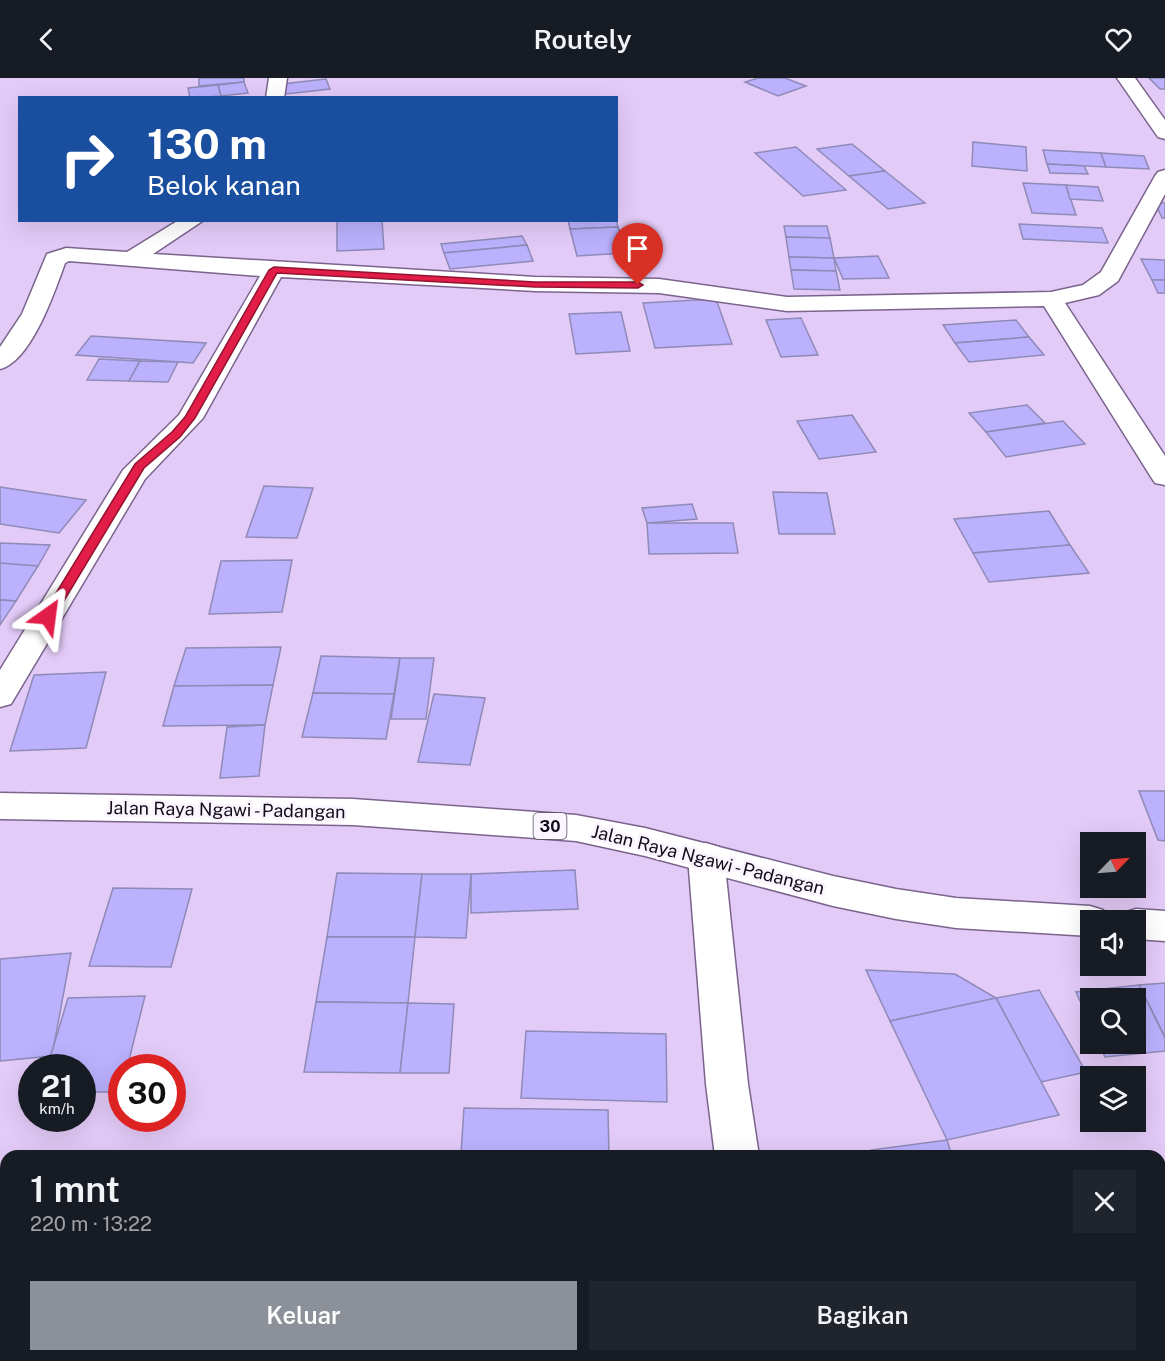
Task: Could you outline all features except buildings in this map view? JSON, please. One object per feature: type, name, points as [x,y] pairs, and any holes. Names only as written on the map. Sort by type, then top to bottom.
[{"type":"main road","points":[[275,96],[278,78]]},
{"type":"main road","points":[[1126,78],[1165,133]]},
{"type":"main road","points":[[0,362],[25,332],[42,298],[55,259],[59,256],[77,254],[274,270],[535,284],[659,286],[760,301],[823,305],[1051,299],[1091,290],[1110,276],[1165,176]]},
{"type":"main road","points":[[129,260],[191,222]]},
{"type":"main road","points":[[0,696],[139,466],[176,435],[190,418],[274,270]]},
{"type":"main road","points":[[1051,299],[1165,477]]},
{"type":"main road","name":"Jalan Raya Ngawi - Padangan","points":[[0,806],[353,812],[576,828],[706,857],[833,891],[896,903],[956,913],[1080,920]]},
{"type":"main road","points":[[706,857],[727,1084],[736,1150]]},
{"type":"main road","points":[[1146,925],[1165,926]]},
{"type":"route","points":[[48,616],[139,466],[176,435],[190,418],[274,270],[535,284],[638,285]]}]
